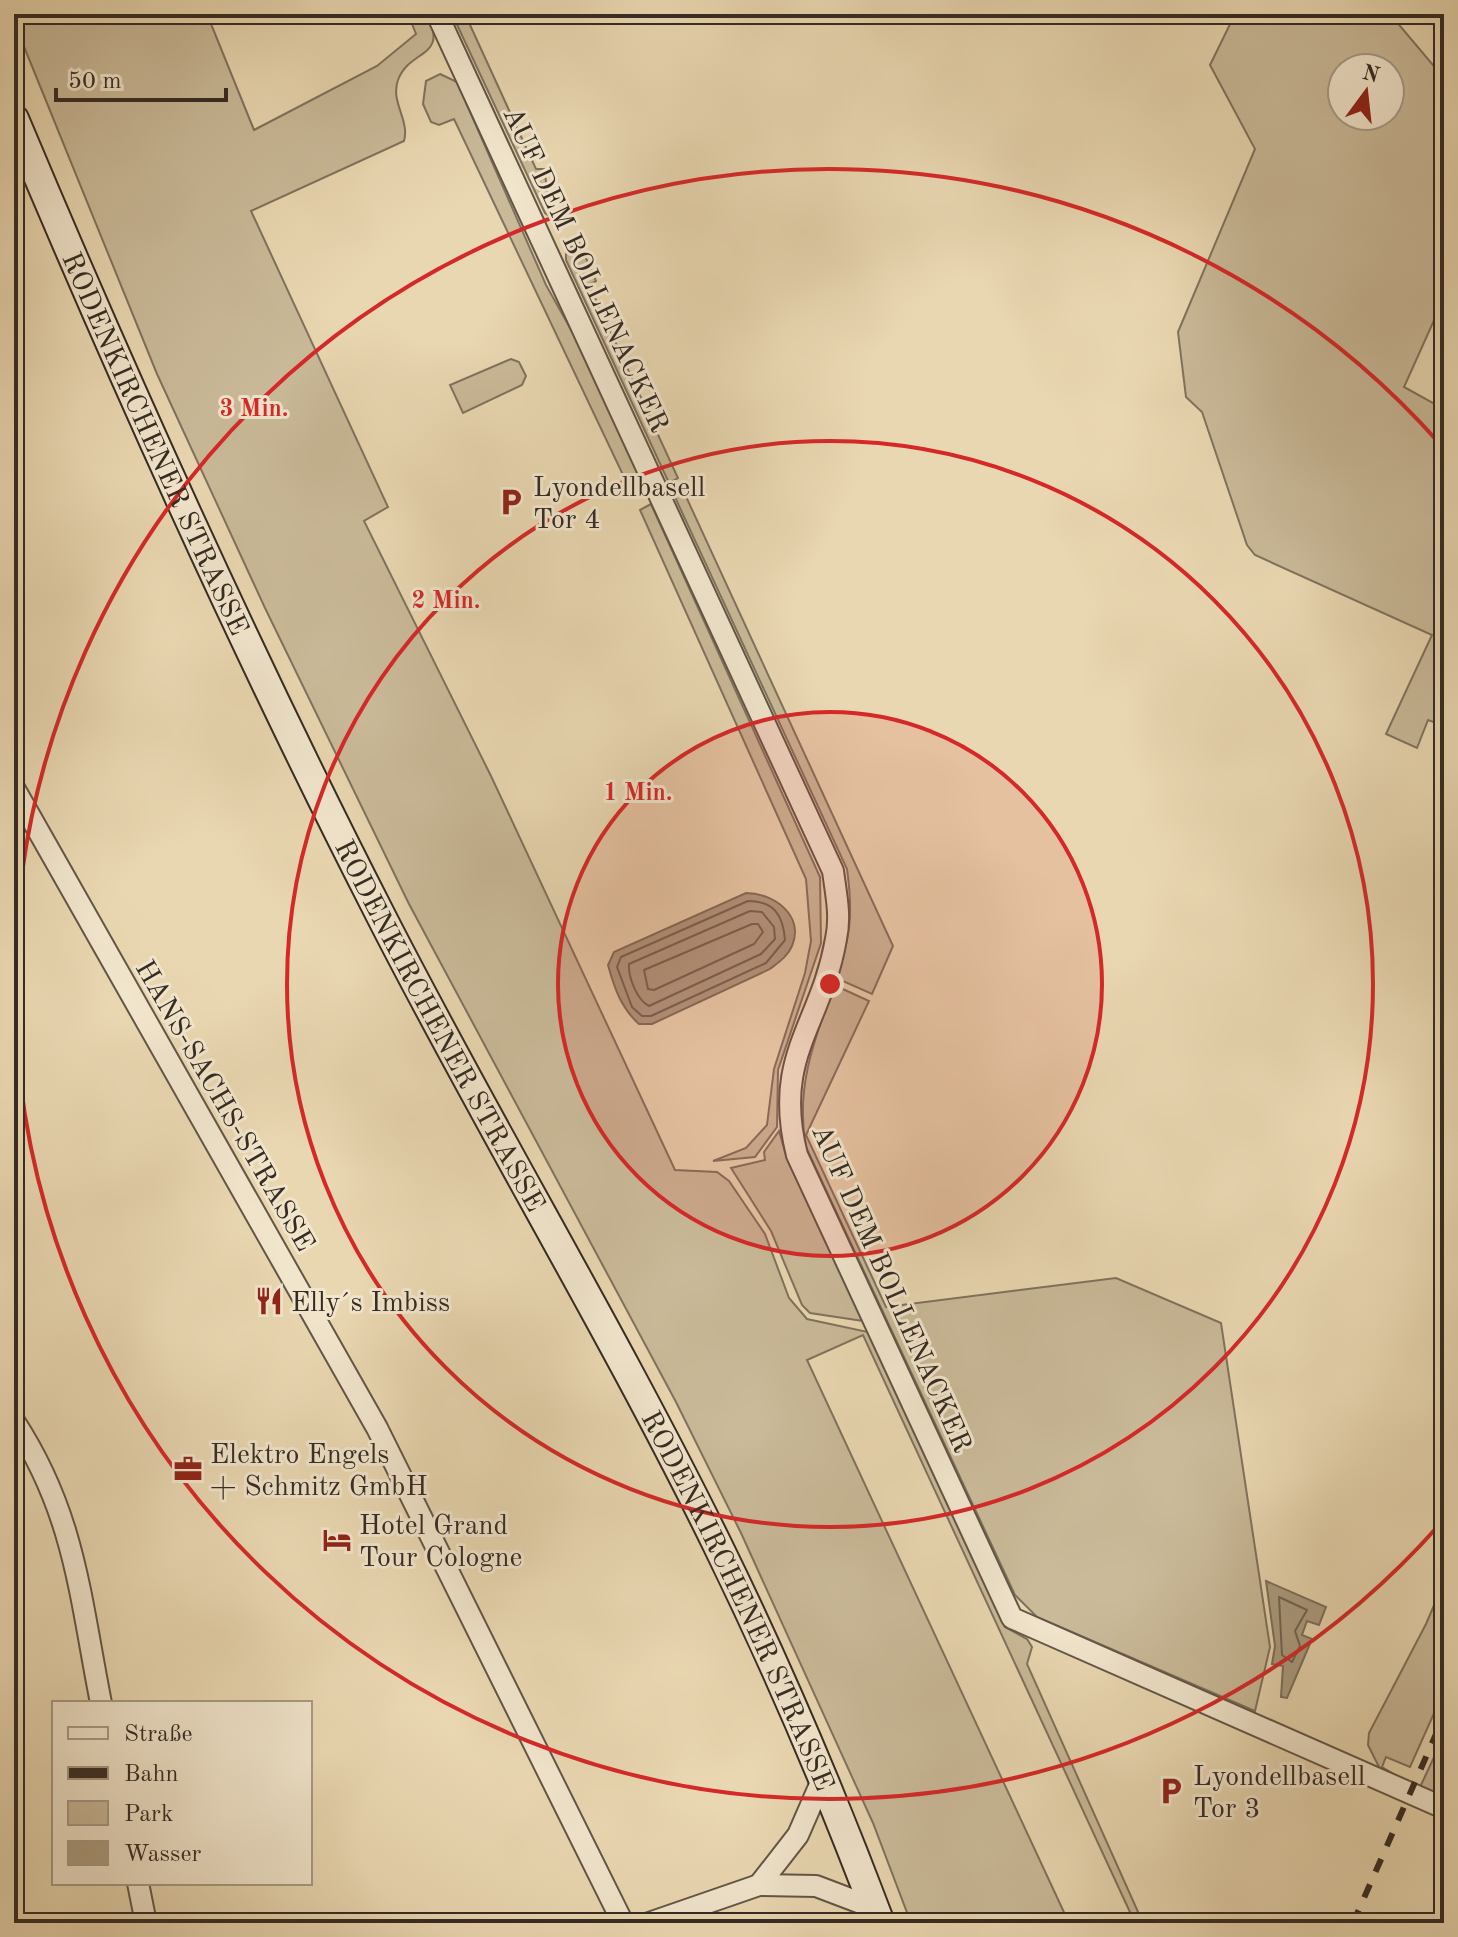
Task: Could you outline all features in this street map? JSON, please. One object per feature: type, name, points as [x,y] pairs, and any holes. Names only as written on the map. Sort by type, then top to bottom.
[{"type":"main road","name":"RODENKIRCHENER STRASSE","points":[[14,119],[99,321],[234,617],[380,915],[718,1546],[822,1780],[877,1916]]},
{"type":"street","name":"AUF DEM BOLLENACKER","points":[[437,14],[833,871],[839,914],[836,941],[788,1084],[788,1121],[797,1155],[1012,1618],[1444,1808]]},
{"type":"street","name":"HANS-SACHS-STRASSE","points":[[14,788],[377,1428],[623,1923]]},
{"type":"street","points":[[14,1421],[59,1504],[79,1570],[101,1701]]},
{"type":"street","points":[[759,1885],[798,1835],[822,1780]]},
{"type":"street","points":[[138,1885],[146,1923]]},
{"type":"street","points":[[649,1923],[759,1885],[816,1886],[877,1916]]},
{"type":"green space","points":[[14,14],[207,14],[254,130],[377,66],[416,34],[408,14],[427,14],[433,28],[431,46],[404,70],[396,88],[404,141],[251,211],[388,507],[364,521],[491,776],[675,1170],[717,1172],[729,1181],[765,1234],[789,1298],[807,1319],[868,1332],[1005,1627],[1027,1639],[1032,1647],[1027,1664],[1143,1923],[1135,1923],[863,1335],[807,1360],[1069,1923],[911,1923],[873,1823],[741,1533],[676,1402],[409,904],[265,608],[157,374],[14,22]]},
{"type":"green space","points":[[452,14],[465,14],[536,169],[544,169],[552,218],[545,213]]},
{"type":"green space","points":[[1235,14],[1390,14],[1444,78],[1444,298],[1404,387],[1444,409],[1444,712],[1439,724],[1428,720],[1417,748],[1386,734],[1432,635],[1255,555],[1247,545],[1202,412],[1186,397],[1178,332],[1255,149],[1210,65]]},
{"type":"green space","points":[[440,74],[457,82],[546,285],[574,335],[646,491],[633,496],[454,119],[439,125],[431,122],[423,104],[426,81]]},
{"type":"green space","points":[[578,240],[596,281],[589,285],[678,478],[669,483],[566,260],[566,252]]},
{"type":"green space","points":[[511,359],[519,362],[526,376],[522,385],[463,413],[450,385]]},
{"type":"green space","points":[[683,490],[893,946],[872,994],[836,978],[849,924],[847,869],[674,495]]},
{"type":"green space","points":[[651,504],[820,877],[821,943],[778,1070],[777,1127],[755,1157],[713,1161],[746,1148],[767,1125],[774,1069],[805,973],[811,941],[806,879],[640,510]]},
{"type":"green space","points":[[834,985],[869,1001],[806,1135],[886,1307],[1116,1278],[1221,1323],[1270,1647],[1255,1711],[1037,1617],[1015,1595],[806,1147],[803,1105],[808,1065]]},
{"type":"green space","points":[[779,1131],[787,1159],[863,1321],[810,1313],[802,1305],[771,1231],[731,1168],[765,1160],[764,1152]]},
{"type":"green space","points":[[1444,1582],[1444,1691],[1410,1767],[1386,1757],[1382,1767],[1404,1780],[1380,1769],[1368,1745],[1369,1733],[1426,1624]]},
{"type":"green space","points":[[1444,1736],[1444,1798],[1420,1787]]},
{"type":"water","points":[[746,893],[776,902],[790,916],[795,935],[788,953],[770,969],[652,1024],[639,1024],[623,1004],[613,981],[608,965],[614,952]]},
{"type":"water","points":[[1266,1581],[1326,1607],[1319,1625],[1307,1621],[1302,1635],[1312,1639],[1287,1698],[1281,1697],[1283,1666],[1272,1664],[1275,1646]]},
{"type":"railway","points":[[1353,1923],[1444,1716]]},
{"type":"place","name":"Lyondellbasell Tor 4","points":[[511,502]]},
{"type":"place","name":"Elly´s Imbiss","points":[[269,1301]]},
{"type":"place","name":"Elektro Engels + Schmitz GmbH","points":[[188,1469]]},
{"type":"place","name":"Hotel Grand Tour Cologne","points":[[337,1540]]},
{"type":"place","name":"Lyondellbasell Tor 3","points":[[1171,1791]]}]
